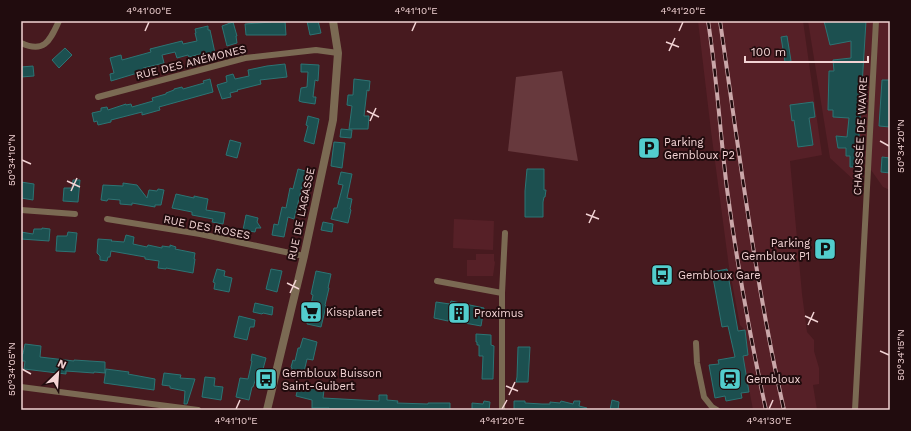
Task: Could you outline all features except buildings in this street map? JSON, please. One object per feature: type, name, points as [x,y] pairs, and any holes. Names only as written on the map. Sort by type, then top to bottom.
[{"type":"street","points":[[21,43],[27,46],[39,48],[47,43],[59,21]]},
{"type":"street","name":"RUE DE L'AGASSE","points":[[267,410],[304,256],[333,120],[338,54],[332,21]]},
{"type":"street","name":"CHAUSSÉE DE WAVRE","points":[[855,410],[876,21]]},
{"type":"street","name":"RUE DES ANÉMONES","points":[[98,97],[245,58],[316,50],[338,54]]},
{"type":"street","points":[[21,210],[75,214]]},
{"type":"street","name":"RUE DES ROSES","points":[[107,219],[200,234],[304,256]]},
{"type":"street","points":[[502,410],[502,293],[505,233]]},
{"type":"street","points":[[437,281],[502,293]]},
{"type":"street","points":[[696,344],[696,363],[704,397],[712,407],[717,410]]},
{"type":"street","points":[[21,387],[158,407],[198,410]]},
{"type":"shaded area","points":[[698,21],[803,21],[822,155],[790,161],[802,294],[807,332],[814,340],[814,351],[819,368],[819,384],[813,385],[817,410],[753,410],[743,356],[748,355],[745,330],[740,325],[729,267]]},
{"type":"shaded area","points":[[808,21],[890,21],[890,190],[883,187],[864,160],[855,181],[830,158]]},
{"type":"shaded area","points":[[562,71],[578,161],[508,151],[516,77]]},
{"type":"shaded area","points":[[454,219],[494,221],[493,250],[453,248]]},
{"type":"shaded area","points":[[476,254],[494,254],[495,262],[493,276],[467,276],[467,260],[476,260]]},
{"type":"railway","points":[[708,21],[731,217],[749,328],[766,410]]},
{"type":"railway","points":[[720,21],[764,314],[784,410]]},
{"type":"place","name":"Parking Gembloux P2","points":[[649,148]]},
{"type":"place","name":"Parking Gembloux P1","points":[[825,249]]},
{"type":"place","name":"Gembloux Gare","points":[[662,275]]},
{"type":"place","name":"Kissplanet","points":[[311,312]]},
{"type":"place","name":"Proximus","points":[[459,313]]},
{"type":"place","name":"Gembloux Buisson Saint-Guibert","points":[[266,379]]},
{"type":"place","name":"Gembloux","points":[[730,379]]}]
